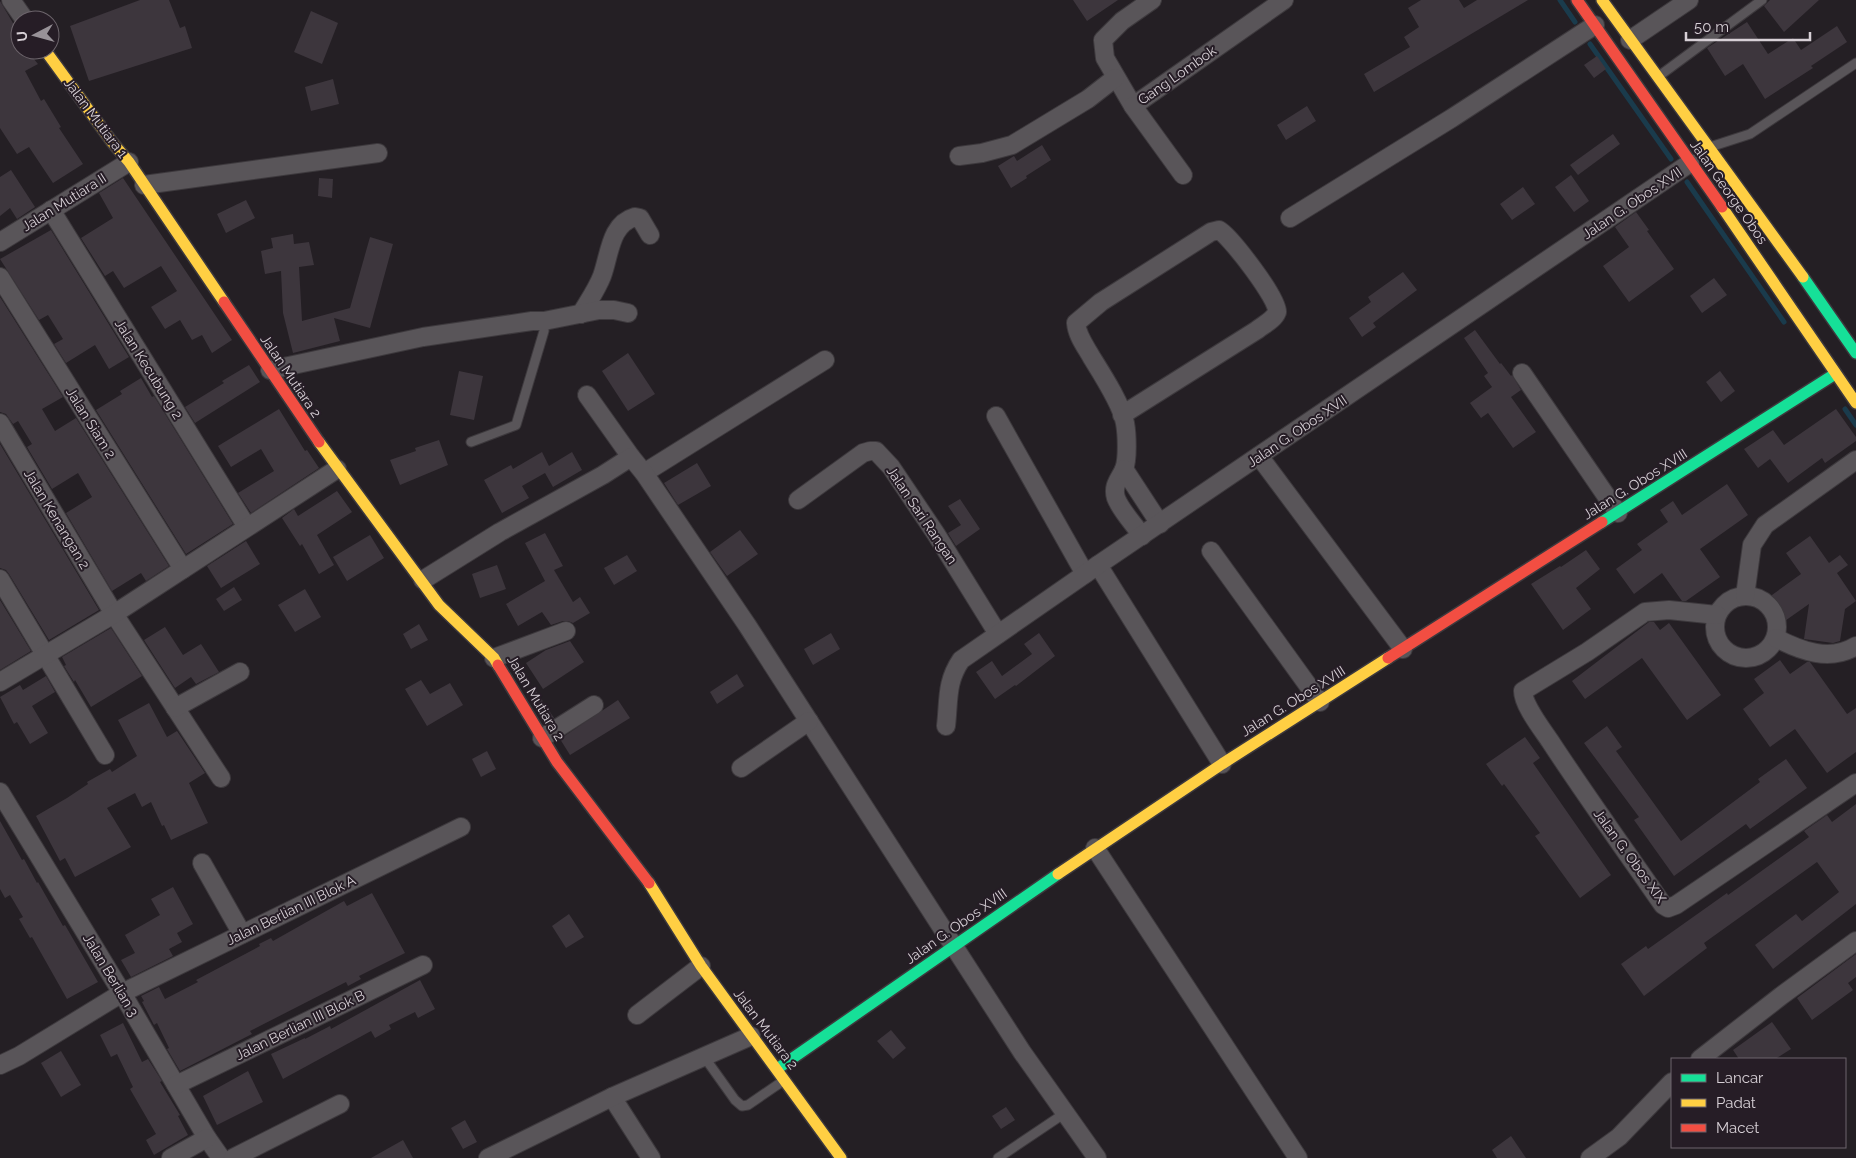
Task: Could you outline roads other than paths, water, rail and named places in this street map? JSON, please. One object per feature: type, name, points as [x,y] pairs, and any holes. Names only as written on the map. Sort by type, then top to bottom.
[{"type":"street","name":"Gang Lombok","points":[[1152,0],[1122,21],[1103,40],[1105,58],[1133,106],[1284,0]]},
{"type":"street","name":"Jalan George Obos","points":[[1576,0],[1765,269],[1856,403]]},
{"type":"street","name":"Jalan George Obos","points":[[1602,0],[1708,148],[1748,200],[1856,353]]},
{"type":"street","points":[[1630,40],[1690,0]]},
{"type":"street","points":[[1290,218],[1452,118],[1594,25]]},
{"type":"street","name":"Jalan Mutiara 1","points":[[52,60],[129,162]]},
{"type":"street","points":[[960,156],[982,153],[1012,145],[1088,99],[1115,78]]},
{"type":"street","points":[[1133,106],[1183,175]]},
{"type":"street","points":[[144,185],[378,153]]},
{"type":"street","name":"Jalan Mutiara 2","points":[[129,162],[337,469],[423,580],[439,605],[494,658],[558,762],[655,891],[701,966],[841,1158]]},
{"type":"street","name":"Jalan Mutiara II","points":[[0,242],[129,162]]},
{"type":"street","name":"Jalan G. Obos XVII","points":[[946,726],[950,682],[954,670],[961,660],[1690,163]]},
{"type":"street","name":"Jalan Kecubung 2","points":[[51,210],[247,528]]},
{"type":"street","points":[[581,314],[602,277],[614,233],[635,216],[640,218],[650,235]]},
{"type":"street","points":[[1122,415],[1256,330],[1272,319],[1276,312],[1277,306],[1268,290],[1230,239],[1219,230],[1211,232],[1101,302],[1076,323],[1079,336],[1100,370],[1125,422],[1126,449],[1124,469],[1116,483],[1116,498],[1142,536]]},
{"type":"street","name":"Jalan Siam 2","points":[[0,277],[183,569]]},
{"type":"street","points":[[270,370],[423,336],[544,321],[599,310],[614,310],[628,313]]},
{"type":"street","points":[[644,473],[825,360]]},
{"type":"street","points":[[1522,373],[1618,512]]},
{"type":"street","name":"Jalan G. Obos XVIII","points":[[777,1068],[1095,848],[1222,764],[1835,374]]},
{"type":"street","points":[[587,395],[644,473],[748,625],[1022,1052],[1097,1158]]},
{"type":"street","points":[[996,416],[1092,569],[1222,764]]},
{"type":"street","name":"Jalan Kenangan 2","points":[[0,423],[114,614],[221,778]]},
{"type":"street","name":"Jalan Sari Rangan","points":[[798,500],[863,453],[876,451],[891,467],[931,527],[998,634]]},
{"type":"street","points":[[1259,456],[1403,649]]},
{"type":"street","points":[[423,580],[500,532],[631,457]]},
{"type":"street","points":[[1745,596],[1752,545],[1765,525],[1856,460]]},
{"type":"street","points":[[0,682],[114,614],[337,469]]},
{"type":"street","points":[[1124,469],[1160,524]]},
{"type":"street","points":[[1211,550],[1320,702]]},
{"type":"street","points":[[0,579],[104,755]]},
{"type":"street","points":[[1736,597],[1757,598],[1767,604],[1774,614],[1778,626],[1776,638],[1769,649],[1759,656],[1747,659],[1734,657],[1724,650],[1717,640],[1714,628],[1717,615],[1728,601],[1736,597]]},
{"type":"street","name":"Jalan G. Obos XIX","points":[[1717,615],[1669,610],[1645,612],[1587,652],[1525,688],[1523,691],[1523,697],[1532,714],[1578,785],[1663,904],[1668,908],[1676,905],[1856,783]]},
{"type":"street","points":[[494,658],[566,632]]},
{"type":"street","points":[[1776,638],[1799,650],[1823,653],[1841,653],[1856,646]]},
{"type":"street","points":[[175,708],[240,672]]},
{"type":"street","points":[[542,738],[594,706]]},
{"type":"street","points":[[741,768],[809,721]]},
{"type":"street","name":"Jalan Berlian 3","points":[[0,792],[122,993],[207,1138],[221,1158]]},
{"type":"street","name":"Jalan Berlian III Blok A","points":[[0,1065],[20,1056],[122,993],[460,827]]},
{"type":"street","points":[[1095,848],[1298,1158]]},
{"type":"street","points":[[202,863],[242,934]]},
{"type":"street","points":[[1701,1058],[1856,941]]},
{"type":"street","name":"Jalan Berlian III Blok B","points":[[176,1085],[423,965]]},
{"type":"street","points":[[637,1015],[701,966]]},
{"type":"street","points":[[488,1158],[612,1097],[705,1058],[751,1036]]},
{"type":"street","points":[[1590,1158],[1619,1137],[1671,1083]]},
{"type":"street","points":[[612,1097],[651,1158]]},
{"type":"street","points":[[233,1158],[340,1104]]},
{"type":"street","points":[[171,1158],[207,1138]]},
{"type":"lane","points":[[1657,77],[1762,0]]},
{"type":"lane","points":[[1708,148],[1750,134],[1856,63]]},
{"type":"lane","points":[[471,442],[516,425],[544,331],[544,321]]},
{"type":"lane","points":[[705,1058],[735,1100],[742,1106],[748,1105],[785,1080]]},
{"type":"lane","points":[[998,1158],[1065,1113]]},
{"type":"waterway","points":[[1560,0],[1575,22]]},
{"type":"waterway","points":[[1590,44],[1671,159]]},
{"type":"waterway","points":[[1687,182],[1784,322]]},
{"type":"waterway","points":[[1845,409],[1856,425]]}]
